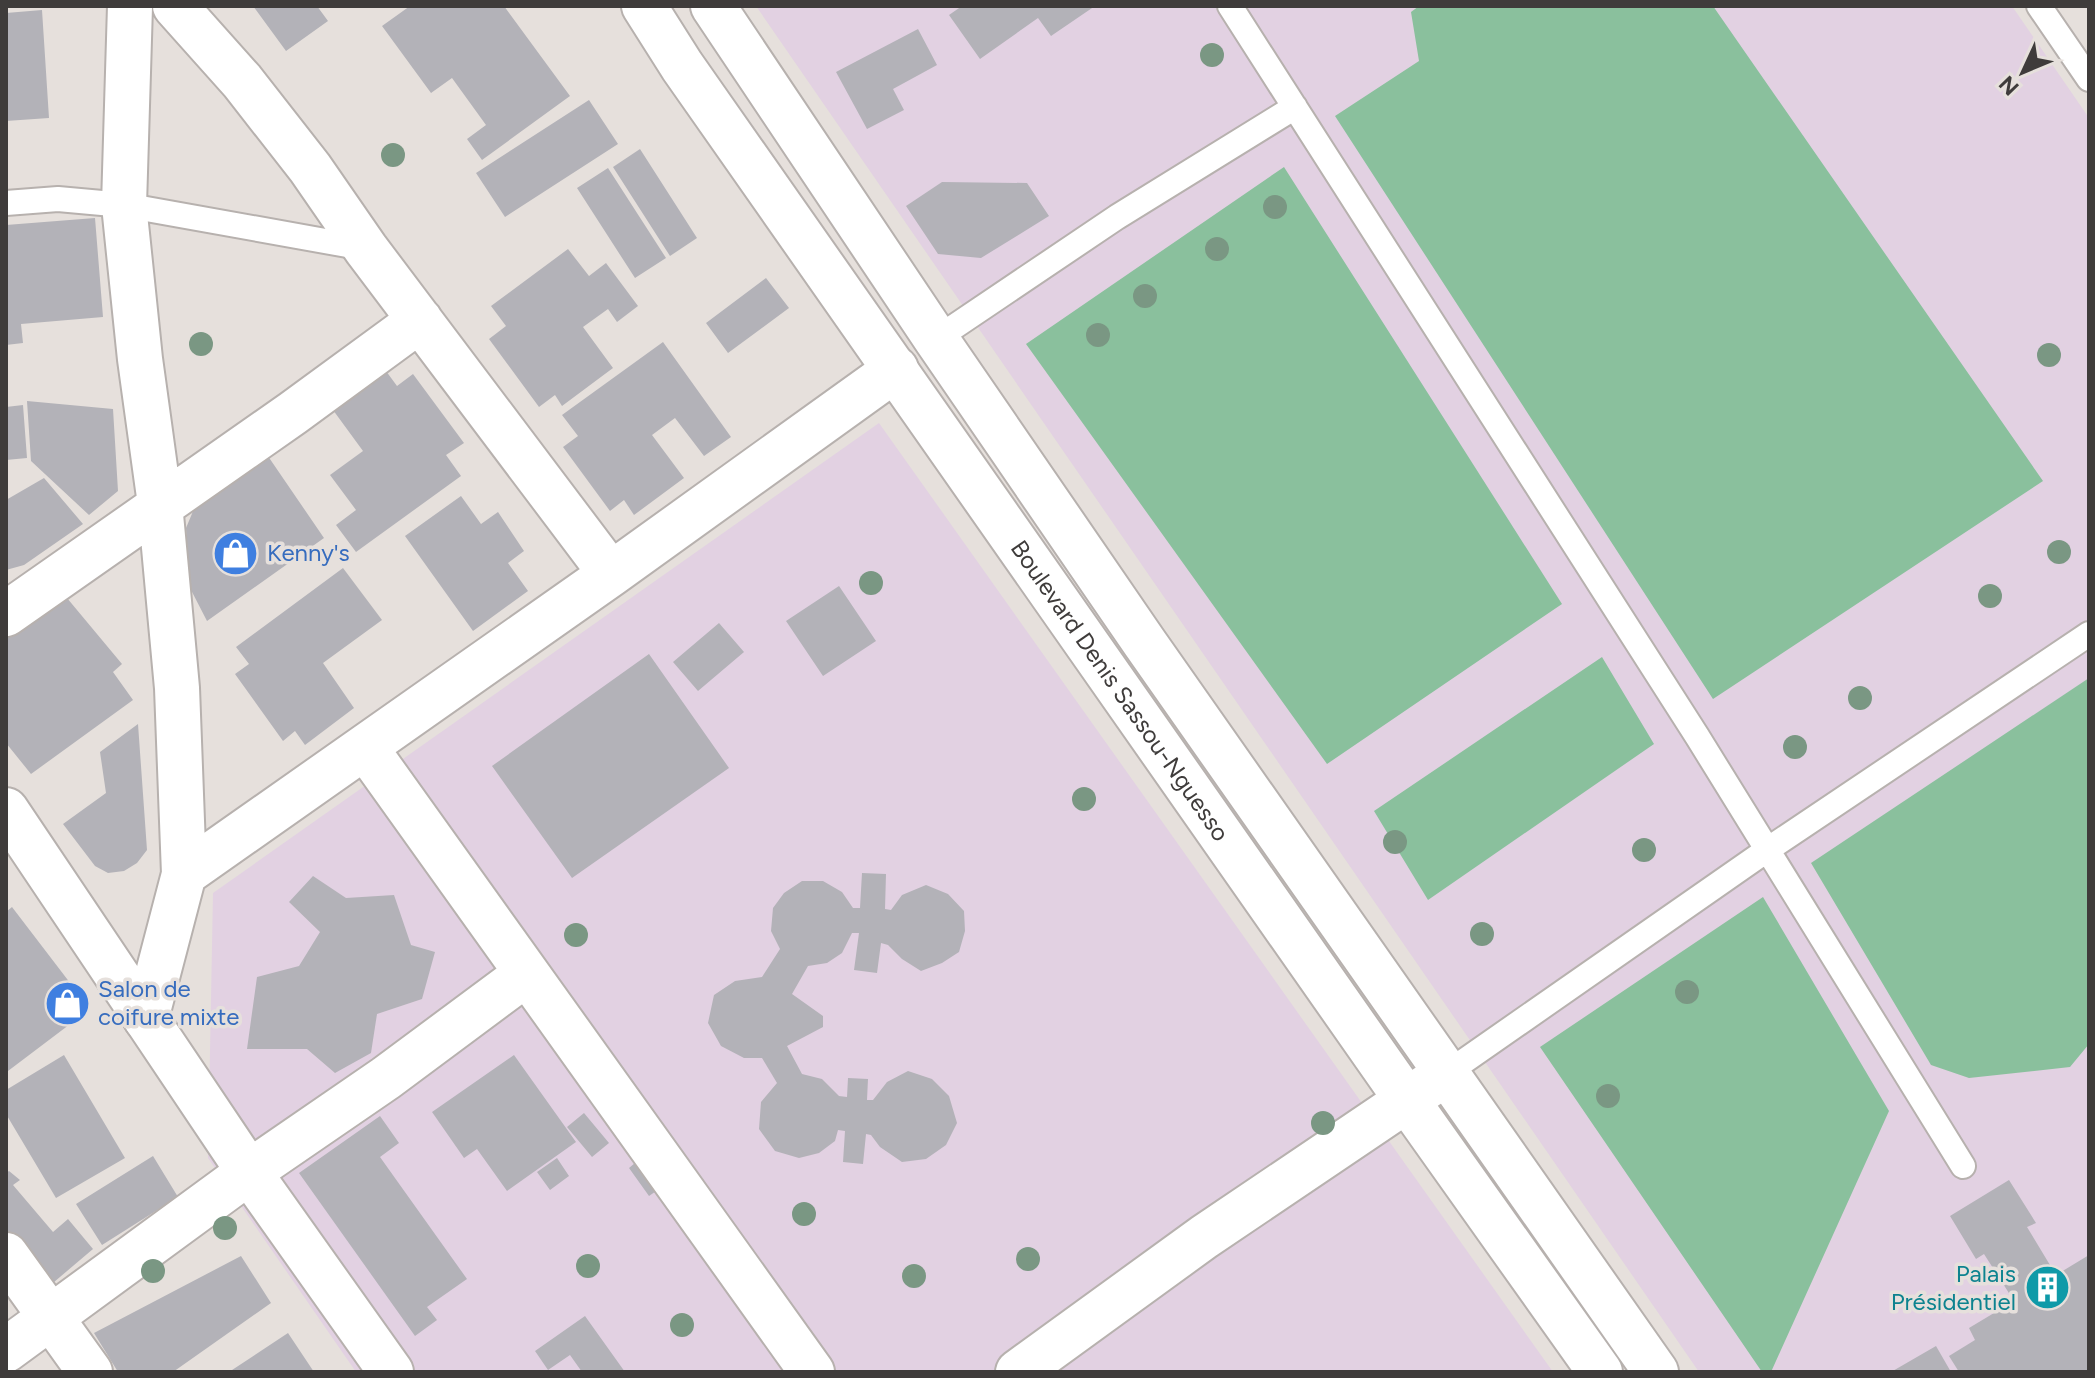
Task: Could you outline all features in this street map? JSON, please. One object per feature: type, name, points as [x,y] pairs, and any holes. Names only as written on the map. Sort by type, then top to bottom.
[{"type":"street","points":[[130,6],[124,205],[140,359],[160,504],[177,688],[184,874],[146,1019]]},
{"type":"street","points":[[175,6],[310,168],[366,249],[611,574]]},
{"type":"street","name":"Boulevard Denis Sassou-Nguesso","points":[[644,6],[682,66],[1600,1372]]},
{"type":"street","name":"Boulevard Denis Sassou-Nguesso","points":[[713,6],[1162,668],[1656,1372]]},
{"type":"street","points":[[6,614],[420,320]]},
{"type":"street","points":[[184,874],[896,369]]},
{"type":"street","points":[[365,747],[812,1372]]},
{"type":"street","points":[[6,810],[249,1172],[391,1372]]},
{"type":"street","points":[[6,1350],[526,974]]},
{"type":"street","points":[[1018,1372],[1204,1237],[1447,1073]]},
{"type":"street","points":[[6,1255],[90,1372]]},
{"type":"lane","points":[[1230,6],[1697,736],[1963,1166]]},
{"type":"lane","points":[[2039,6],[2089,79]]},
{"type":"lane","points":[[936,339],[1117,217],[1295,107]]},
{"type":"lane","points":[[6,203],[58,199],[124,205],[366,249]]},
{"type":"lane","points":[[1447,1073],[1767,850],[2089,634]]},
{"type":"shaded area","points":[[756,6],[2012,6],[2089,118],[2089,1372],[1699,1372]]},
{"type":"shaded area","points":[[879,423],[1553,1372],[356,1372],[208,1158],[213,893]]},
{"type":"green space","points":[[1419,6],[1713,6],[2043,481],[1713,699],[1335,116],[1419,61],[1411,12]]},
{"type":"green space","points":[[1284,167],[1562,604],[1327,764],[1026,344]]},
{"type":"green space","points":[[1602,657],[1654,744],[1428,900],[1374,811]]},
{"type":"green space","points":[[2089,678],[2089,1044],[2070,1067],[1969,1078],[1931,1065],[1811,863]]},
{"type":"green space","points":[[1763,897],[1889,1111],[1771,1372],[1762,1372],[1540,1047]]},
{"type":"building","points":[[253,6],[317,6],[328,21],[286,51]]},
{"type":"building","points":[[410,6],[504,6],[570,96],[482,160],[467,139],[486,125],[452,78],[431,93],[382,26]]},
{"type":"building","points":[[962,6],[1095,6],[1051,36],[1038,18],[980,59],[949,15]]},
{"type":"building","points":[[42,10],[49,118],[6,121],[6,13]]},
{"type":"building","points":[[918,29],[937,65],[893,89],[904,110],[867,129],[836,72]]},
{"type":"building","points":[[589,100],[618,144],[505,217],[476,173]]},
{"type":"building","points":[[640,149],[697,238],[670,256],[613,167]]},
{"type":"building","points":[[608,168],[666,258],[635,278],[577,188]]},
{"type":"building","points":[[942,182],[1027,183],[1049,216],[981,258],[938,254],[906,206]]},
{"type":"building","points":[[95,218],[103,317],[21,324],[23,343],[6,345],[6,225]]},
{"type":"building","points":[[568,249],[589,276],[606,263],[638,306],[617,322],[608,309],[583,327],[613,368],[562,406],[555,395],[539,407],[489,339],[506,326],[491,306]]},
{"type":"building","points":[[766,278],[789,308],[728,353],[706,323]]},
{"type":"building","points":[[663,342],[731,437],[704,456],[675,418],[652,435],[684,478],[634,515],[624,500],[610,511],[563,447],[578,436],[562,415]]},
{"type":"building","points":[[386,371],[397,386],[413,374],[464,443],[446,455],[461,476],[356,552],[336,525],[356,510],[330,475],[363,451],[333,410]]},
{"type":"building","points":[[27,401],[113,409],[118,491],[89,515],[31,461]]},
{"type":"building","points":[[23,405],[27,458],[6,460],[6,407]]},
{"type":"building","points":[[259,443],[324,538],[207,621],[190,588],[186,528],[204,485]]},
{"type":"building","points":[[44,478],[83,524],[24,565],[6,570],[6,500]]},
{"type":"building","points":[[461,496],[481,524],[498,512],[524,551],[508,563],[528,591],[473,631],[405,536]]},
{"type":"building","points":[[343,568],[382,620],[323,663],[354,708],[305,745],[295,731],[283,741],[235,674],[249,664],[236,647]]},
{"type":"building","points":[[839,586],[876,641],[823,676],[786,621]]},
{"type":"building","points":[[62,592],[122,664],[113,672],[133,700],[31,774],[6,743],[6,637]]},
{"type":"building","points":[[719,623],[744,652],[698,691],[673,662]]},
{"type":"building","points":[[649,654],[729,768],[572,878],[492,766]]},
{"type":"building","points":[[138,724],[147,850],[137,863],[124,871],[108,873],[95,866],[63,824],[106,793],[100,752]]},
{"type":"building","points":[[862,873],[886,874],[885,909],[891,910],[902,895],[926,885],[948,894],[964,911],[965,931],[959,952],[921,971],[881,943],[877,973],[854,970],[859,933],[852,933],[842,953],[827,963],[808,966],[792,994],[823,1016],[823,1027],[787,1046],[802,1074],[822,1079],[839,1096],[847,1097],[848,1078],[868,1079],[867,1100],[873,1100],[887,1082],[908,1071],[932,1079],[949,1096],[957,1123],[946,1145],[926,1159],[902,1162],[866,1134],[863,1164],[843,1162],[845,1131],[838,1130],[835,1141],[819,1153],[799,1158],[775,1151],[759,1129],[761,1102],[777,1083],[762,1058],[744,1058],[721,1046],[708,1023],[714,995],[735,981],[762,977],[780,949],[771,931],[773,908],[784,893],[802,881],[823,881],[842,892],[853,908],[860,908]]},
{"type":"building","points":[[313,876],[346,898],[394,895],[411,945],[435,952],[422,999],[377,1014],[371,1053],[335,1073],[307,1049],[247,1049],[257,977],[299,966],[320,932],[289,902]]},
{"type":"building","points":[[12,907],[90,1009],[8,1071],[6,912]]},
{"type":"building","points":[[64,1055],[125,1158],[56,1198],[6,1114],[6,1090]]},
{"type":"building","points":[[514,1055],[576,1142],[507,1191],[477,1149],[464,1158],[432,1112]]},
{"type":"building","points":[[584,1113],[609,1143],[592,1157],[567,1127]]},
{"type":"building","points":[[380,1116],[399,1143],[380,1157],[467,1279],[427,1307],[437,1320],[415,1336],[299,1173]]},
{"type":"building","points":[[153,1156],[178,1197],[102,1245],[76,1204]]},
{"type":"building","points":[[557,1158],[569,1176],[550,1190],[537,1172]]},
{"type":"building","points":[[641,1158],[662,1187],[649,1196],[629,1168]]},
{"type":"building","points":[[9,1171],[20,1180],[13,1185],[53,1232],[68,1219],[93,1249],[47,1288],[6,1237],[6,1173]]},
{"type":"building","name":"Palais Présidentiel","points":[[2009,1180],[2036,1223],[2027,1227],[2056,1275],[2089,1255],[2089,1372],[1959,1372],[1949,1356],[1975,1340],[1969,1328],[2014,1301],[1984,1254],[1976,1259],[1950,1216]]},
{"type":"building","points":[[241,1256],[271,1303],[173,1372],[118,1372],[94,1333]]},
{"type":"building","points":[[585,1316],[625,1372],[582,1372],[570,1355],[548,1370],[535,1351]]},
{"type":"building","points":[[288,1333],[314,1372],[229,1372]]},
{"type":"building","points":[[1936,1346],[1951,1372],[1891,1372]]},
{"type":"place","name":"Kenny's","points":[[236,553]]},
{"type":"place","name":"Salon de coifure mixte","points":[[67,1003]]},
{"type":"place","name":"Palais Présidentiel","points":[[2047,1288]]}]
